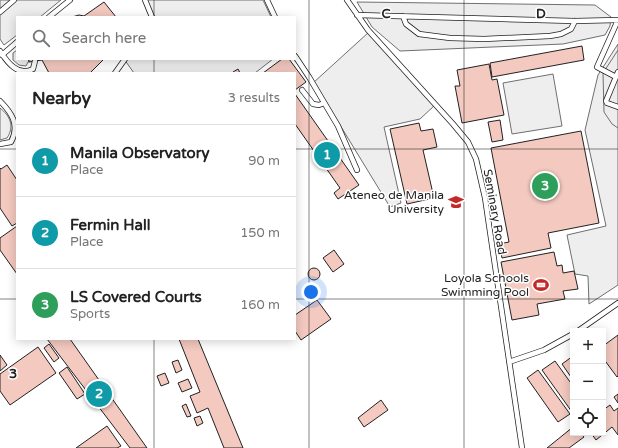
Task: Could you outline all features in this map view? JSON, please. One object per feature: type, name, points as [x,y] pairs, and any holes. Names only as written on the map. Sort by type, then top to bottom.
[{"type":"lane","points":[[0,12],[14,0]]},
{"type":"lane","points":[[50,16],[70,0]]},
{"type":"lane","points":[[146,0],[152,16]]},
{"type":"lane","points":[[267,0],[275,16]]},
{"type":"lane","name":"Seminary Road","points":[[347,0],[373,36],[468,142],[476,159],[485,198],[522,448]]},
{"type":"lane","points":[[357,15],[575,21],[618,20],[597,67],[617,75],[606,101],[607,103],[618,107]]},
{"type":"lane","points":[[403,16],[406,24],[419,34],[450,38],[484,39],[550,36],[561,34],[570,28],[575,21]]},
{"type":"lane","points":[[16,43],[1,53],[13,68],[28,71],[33,69],[35,61]]},
{"type":"lane","points":[[296,58],[338,126],[357,170]]},
{"type":"lane","points":[[116,72],[124,60]]},
{"type":"lane","points":[[302,90],[313,104],[319,105],[324,102]]},
{"type":"lane","points":[[0,101],[9,110],[15,124],[16,136],[11,142],[0,144]]},
{"type":"lane","points":[[582,328],[618,303]]},
{"type":"lane","points":[[509,362],[544,350],[570,336]]},
{"type":"shaded area","points":[[0,0],[61,0],[41,16],[16,16],[16,36],[4,45],[0,39]]},
{"type":"shaded area","points":[[145,0],[263,0],[271,16],[152,16]]},
{"type":"shaded area","points":[[357,2],[595,5],[611,17],[610,26],[605,35],[563,44],[400,51],[372,27]]},
{"type":"shaded area","points":[[369,32],[435,105],[420,119],[384,127],[401,203],[390,207],[313,83]]},
{"type":"shaded area","points":[[618,44],[618,285],[589,304],[588,276],[575,274],[567,235],[606,226],[585,130],[598,75]]},
{"type":"shaded area","points":[[618,50],[618,128],[612,124],[604,112],[603,73]]},
{"type":"shaded area","points":[[16,51],[16,60],[28,60],[29,62],[26,66],[19,65],[13,60],[13,53]]},
{"type":"shaded area","points":[[125,60],[272,60],[256,72],[133,72]]},
{"type":"shaded area","points":[[553,74],[562,126],[512,134],[503,83]]},
{"type":"shaded area","points":[[0,108],[9,118],[11,129],[7,138],[0,140]]},
{"type":"building","points":[[104,2],[115,16],[84,16]]},
{"type":"building","points":[[582,46],[584,60],[492,77],[490,63]]},
{"type":"building","points":[[29,60],[42,60],[29,62]]},
{"type":"building","points":[[42,60],[103,60],[91,72],[48,72]]},
{"type":"building","points":[[281,60],[290,60],[306,82],[296,89],[296,72],[264,72]]},
{"type":"building","points":[[489,64],[492,80],[497,79],[504,115],[462,123],[455,86],[460,86],[457,70]]},
{"type":"building","points":[[296,95],[359,185],[338,199],[334,193],[340,188],[296,125]]},
{"type":"building","points":[[500,120],[503,140],[492,142],[488,122]]},
{"type":"building","points":[[419,123],[421,131],[433,129],[437,147],[423,150],[434,198],[407,204],[390,129]]},
{"type":"building","points":[[581,131],[599,223],[548,233],[551,248],[502,258],[499,244],[509,242],[491,148]]},
{"type":"building","points":[[7,165],[16,178],[16,224],[12,226],[0,208],[0,168],[1,169]]},
{"type":"building","points":[[16,227],[16,273],[0,250],[0,238]]},
{"type":"building","points":[[334,250],[344,264],[333,272],[323,258]]},
{"type":"building","name":"Loyola Schools Swimming Pool","points":[[554,252],[557,266],[562,265],[563,273],[574,271],[578,289],[563,291],[565,299],[537,304],[539,315],[512,320],[501,262]]},
{"type":"building","points":[[314,268],[318,270],[320,274],[318,278],[314,280],[310,278],[308,274],[310,270]]},
{"type":"building","points":[[317,300],[331,319],[301,340],[296,332],[296,314]]},
{"type":"building","points":[[618,335],[617,377],[606,362],[606,344]]},
{"type":"building","points":[[48,340],[71,340],[147,448],[130,448]]},
{"type":"building","points":[[179,340],[198,340],[243,448],[224,448],[208,408],[197,413],[190,396],[200,392]]},
{"type":"building","points":[[49,344],[59,358],[54,362],[44,348]]},
{"type":"building","points":[[38,347],[56,373],[10,405],[0,391],[0,374]]},
{"type":"building","points":[[0,355],[7,365],[0,371]]},
{"type":"building","points":[[570,358],[570,376],[562,364]]},
{"type":"building","points":[[178,360],[182,370],[176,373],[172,362]]},
{"type":"building","points":[[555,361],[570,382],[570,409],[542,370]]},
{"type":"building","points":[[67,367],[85,394],[77,399],[59,373]]},
{"type":"building","points":[[538,370],[570,414],[558,422],[527,378]]},
{"type":"building","points":[[165,373],[169,383],[161,386],[157,376]]},
{"type":"building","points":[[188,379],[192,388],[182,392],[178,383]]},
{"type":"building","points":[[618,394],[618,403],[614,397]]},
{"type":"building","points":[[381,400],[388,410],[364,427],[358,418]]},
{"type":"building","points":[[186,404],[191,416],[187,417],[182,406]]},
{"type":"building","points":[[610,405],[614,411],[618,408],[618,435],[612,427],[606,432],[606,408]]},
{"type":"building","points":[[200,416],[203,423],[197,426],[194,418]]},
{"type":"building","points":[[107,426],[121,446],[117,448],[76,448]]},
{"type":"building","points":[[570,429],[570,436],[584,437],[569,448],[547,448]]},
{"type":"building","points":[[593,436],[601,436],[596,440]]},
{"type":"place","name":"Manila Observatory","points":[[327,155]]},
{"type":"place","name":"LS Covered Courts","points":[[545,186]]},
{"type":"place","name":"Ateneo de Manila University","points":[[456,202]]},
{"type":"place","name":"Loyola Schools Swimming Pool","points":[[541,285]]},
{"type":"place","name":"Fermin Hall","points":[[99,394]]}]
